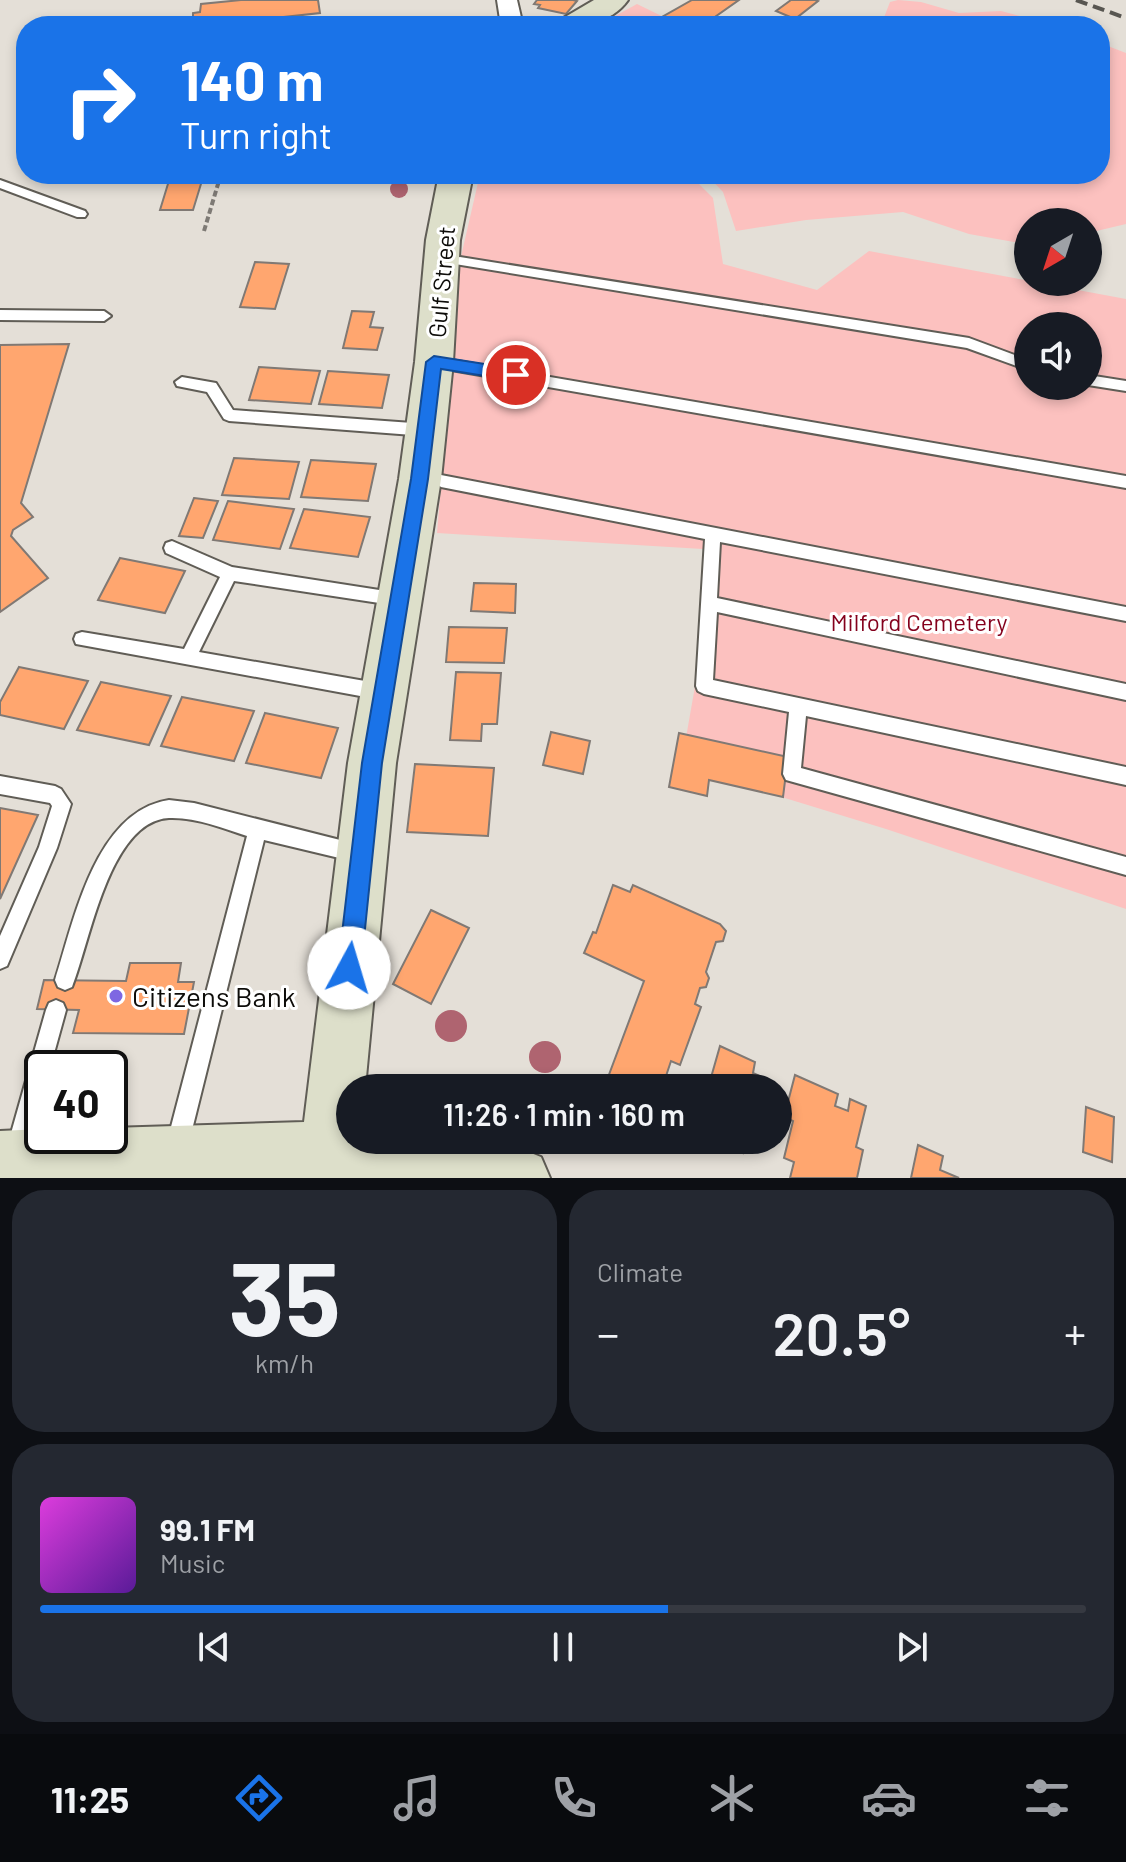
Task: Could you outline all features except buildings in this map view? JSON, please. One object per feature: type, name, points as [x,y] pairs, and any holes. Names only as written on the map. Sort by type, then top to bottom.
[{"type":"street","points":[[587,16],[614,0]]},
{"type":"street","name":"Gulf Street","points":[[330,1151],[362,854],[426,430],[443,240],[454,184]]},
{"type":"street","points":[[7,1160],[330,1151],[425,1170],[520,1178]]},
{"type":"lane","points":[[0,184],[81,214]]},
{"type":"lane","points":[[460,261],[969,343],[1014,360]]},
{"type":"lane","points":[[0,315],[104,316]]},
{"type":"lane","points":[[434,362],[1126,482]]},
{"type":"lane","points":[[182,382],[211,387],[229,415],[426,430]]},
{"type":"lane","points":[[1102,382],[1126,386]]},
{"type":"lane","points":[[441,481],[1126,614]]},
{"type":"lane","points":[[713,534],[704,686],[798,709],[1126,776]]},
{"type":"lane","points":[[172,548],[230,574],[400,599]]},
{"type":"lane","points":[[188,658],[230,574]]},
{"type":"lane","points":[[709,603],[1126,692]]},
{"type":"lane","points":[[82,639],[384,693]]},
{"type":"lane","points":[[798,709],[792,774],[1126,866]]},
{"type":"lane","points":[[0,785],[55,795],[62,804],[48,848],[0,959]]},
{"type":"lane","points":[[65,980],[99,879],[131,824],[155,811],[188,810],[362,854]]},
{"type":"lane","points":[[175,1154],[258,829]]},
{"type":"lane","points":[[7,1160],[56,1010]]},
{"type":"path","points":[[204,231],[218,184]]},
{"type":"green space","points":[[890,2],[921,2],[959,13],[1001,11],[1020,16],[885,16]]},
{"type":"green space","points":[[637,4],[662,16],[615,16]]},
{"type":"green space","points":[[1110,47],[1126,53],[1126,224],[1102,230],[1102,208],[1014,208],[1014,242],[969,234],[903,212],[806,220],[736,231],[723,192],[715,184],[1110,184]]},
{"type":"green space","name":"Milford Cemetery","points":[[478,184],[699,184],[713,198],[723,264],[817,290],[869,251],[1014,278],[1014,296],[1102,295],[1126,299],[1126,909],[886,829],[681,766],[719,550],[437,533],[460,261]]},
{"type":"railway","points":[[1076,0],[1126,18]]},
{"type":"place","name":"Citizens Bank","points":[[116,996]]},
{"type":"route","points":[[349,968],[372,763],[420,479],[434,362],[516,375]]}]
